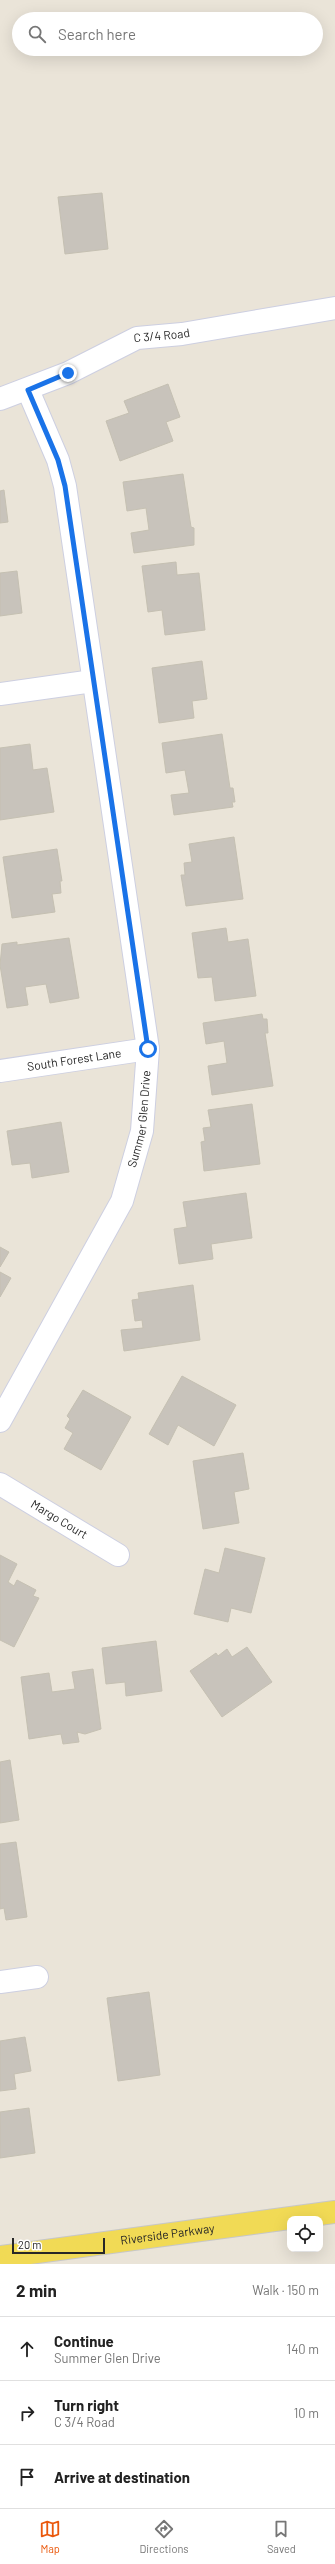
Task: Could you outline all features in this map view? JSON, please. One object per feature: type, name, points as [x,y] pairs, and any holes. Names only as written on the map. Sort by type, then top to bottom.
[{"type":"main road","name":"Riverside Parkway","points":[[0,2257],[335,2212]]},
{"type":"street","name":"C 3/4 Road","points":[[0,399],[28,390],[68,373],[137,338],[182,334],[335,308]]},
{"type":"street","name":"Summer Glen Drive","points":[[0,1421],[122,1201],[142,1130],[148,1049],[65,486],[58,460],[28,390]]},
{"type":"street","points":[[0,694],[93,681]]},
{"type":"street","name":"South Forest Lane","points":[[0,1071],[148,1049]]},
{"type":"street","name":"Margo Court","points":[[0,1484],[118,1555]]},
{"type":"street","points":[[0,1982],[37,1977]]},
{"type":"building","points":[[102,193],[108,249],[65,254],[58,197]]},
{"type":"building","points":[[168,384],[180,417],[166,422],[173,441],[120,461],[106,421],[129,413],[124,401]]},
{"type":"building","points":[[183,474],[191,527],[194,528],[194,545],[134,553],[131,533],[149,530],[146,508],[127,511],[123,482]]},
{"type":"building","points":[[4,490],[8,522],[0,523],[0,491]]},
{"type":"building","points":[[176,562],[177,575],[199,573],[205,630],[165,635],[162,610],[148,612],[142,566]]},
{"type":"building","points":[[17,571],[22,613],[0,616],[0,573]]},
{"type":"building","points":[[202,661],[207,699],[192,701],[194,718],[159,723],[152,668]]},
{"type":"building","points":[[222,734],[230,788],[233,788],[235,802],[232,802],[233,807],[174,815],[171,795],[189,793],[185,770],[166,773],[162,743]]},
{"type":"building","points":[[30,744],[33,770],[47,768],[54,812],[0,820],[0,748]]},
{"type":"building","points":[[234,837],[243,899],[186,906],[181,875],[185,875],[184,863],[192,862],[189,844]]},
{"type":"building","points":[[57,849],[62,881],[60,881],[61,893],[52,894],[55,912],[12,918],[3,857]]},
{"type":"building","points":[[226,928],[228,942],[248,939],[256,996],[215,1001],[212,977],[198,978],[192,933]]},
{"type":"building","points":[[69,938],[79,998],[50,1003],[46,984],[25,987],[28,1005],[7,1008],[0,965],[2,944],[17,942],[17,945]]},
{"type":"building","points":[[262,1014],[263,1019],[267,1019],[268,1033],[265,1033],[273,1086],[212,1095],[208,1066],[227,1063],[224,1041],[206,1044],[203,1023]]},
{"type":"building","points":[[252,1104],[260,1164],[204,1171],[201,1142],[205,1141],[203,1128],[211,1127],[208,1110]]},
{"type":"building","points":[[61,1122],[69,1172],[32,1178],[30,1163],[12,1165],[7,1131]]},
{"type":"building","points":[[246,1193],[252,1238],[211,1244],[213,1259],[179,1264],[174,1229],[187,1227],[183,1202]]},
{"type":"building","points":[[0,1247],[9,1252],[0,1267]]},
{"type":"building","points":[[0,1272],[11,1278],[0,1297]]},
{"type":"building","points":[[193,1285],[200,1340],[124,1351],[121,1330],[143,1328],[142,1320],[135,1321],[132,1300],[139,1299],[138,1293]]},
{"type":"building","points":[[182,1376],[236,1405],[214,1446],[178,1425],[168,1445],[149,1434]]},
{"type":"building","points":[[83,1390],[131,1417],[101,1470],[64,1449],[73,1433],[65,1428],[70,1419],[67,1416]]},
{"type":"building","points":[[243,1453],[249,1489],[234,1492],[239,1523],[203,1529],[193,1461]]},
{"type":"building","points":[[225,1548],[265,1558],[251,1613],[231,1608],[228,1622],[194,1614],[205,1569],[219,1573]]},
{"type":"building","points":[[0,1555],[17,1564],[8,1582],[14,1586],[17,1580],[36,1590],[33,1596],[39,1598],[14,1647],[0,1640]]},
{"type":"building","points":[[156,1641],[162,1691],[126,1696],[125,1682],[106,1684],[102,1648]]},
{"type":"building","points":[[247,1647],[272,1682],[222,1717],[190,1671],[216,1653],[218,1656],[227,1649],[232,1657]]},
{"type":"building","points":[[93,1669],[101,1729],[85,1734],[77,1732],[79,1742],[63,1744],[61,1734],[29,1739],[21,1677],[49,1673],[52,1692],[75,1689],[72,1672]]},
{"type":"building","points":[[10,1760],[19,1820],[0,1823],[0,1762]]},
{"type":"building","points":[[16,1842],[27,1917],[6,1920],[4,1908],[0,1909],[0,1844]]},
{"type":"building","points":[[149,1992],[160,2075],[118,2081],[107,1998]]},
{"type":"building","points":[[25,2037],[31,2071],[14,2074],[16,2089],[0,2091],[0,2041]]},
{"type":"building","points":[[29,2108],[35,2153],[0,2158],[0,2112]]},
{"type":"route","points":[[68,373],[28,390],[58,460],[70,511],[93,681],[148,1049]]}]
